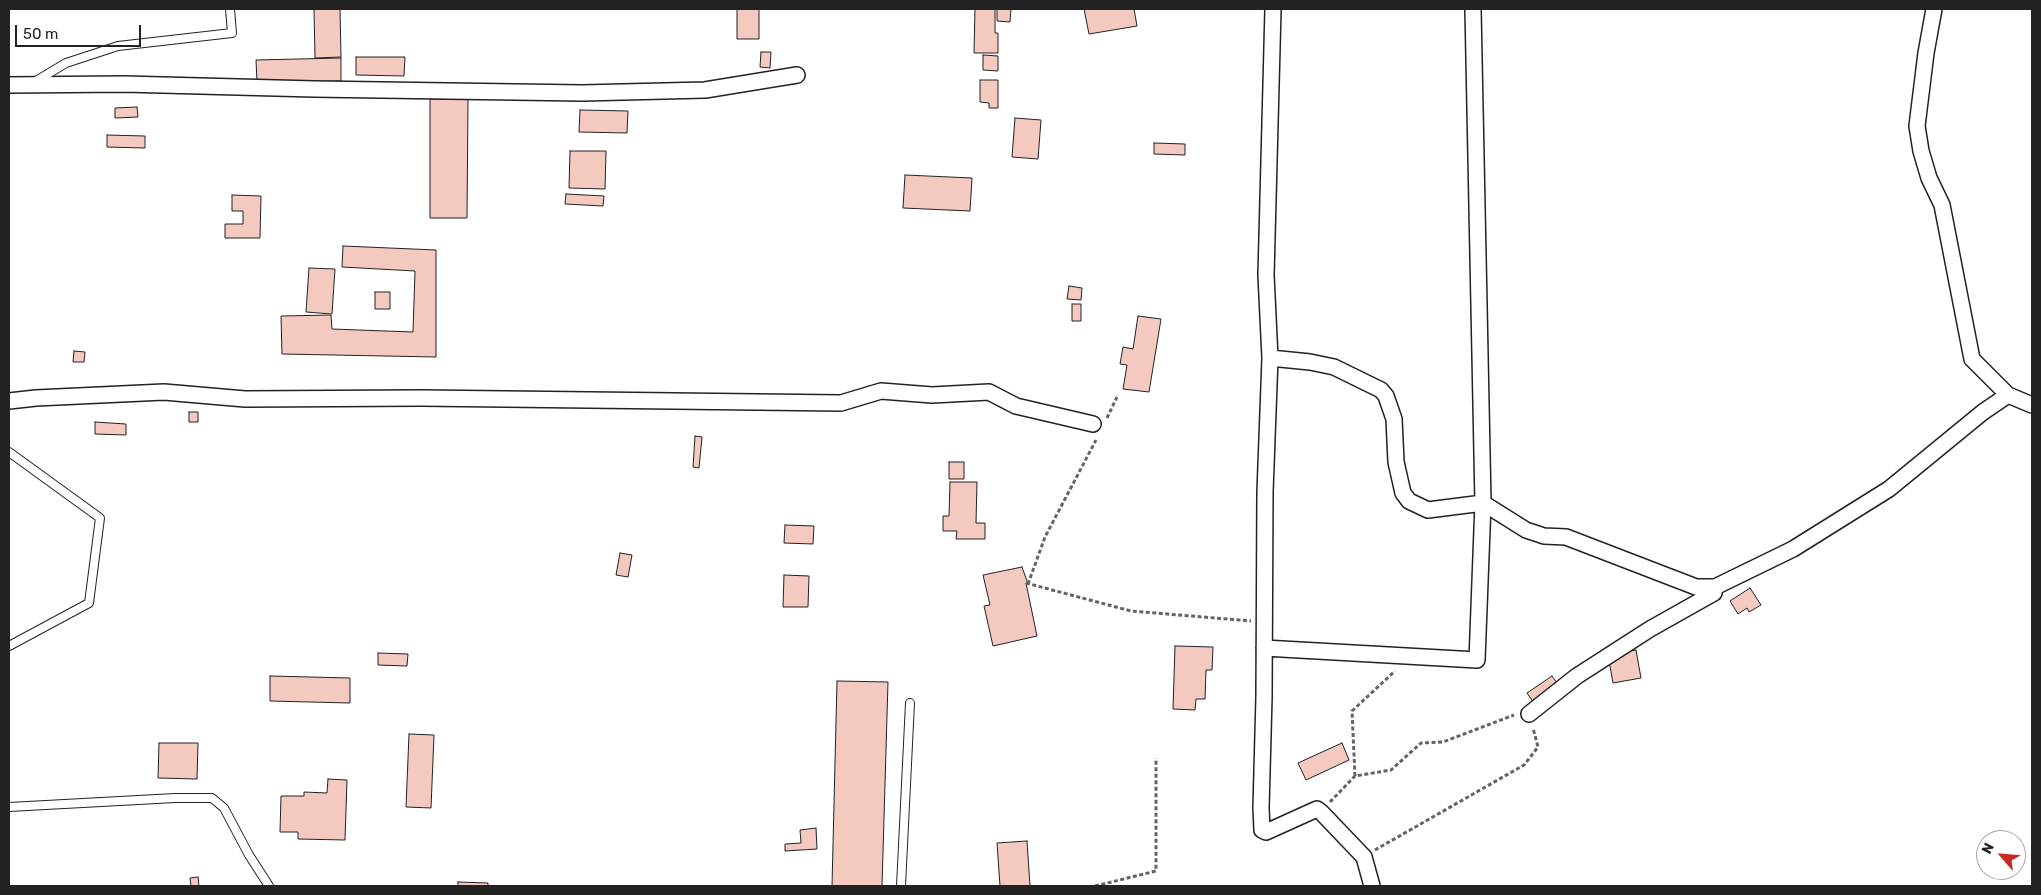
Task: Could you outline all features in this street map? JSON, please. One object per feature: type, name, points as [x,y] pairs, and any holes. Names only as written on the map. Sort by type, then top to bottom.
[{"type":"street","points":[[1273,9],[1266,276],[1270,358],[1265,492],[1262,830],[1266,832],[1317,809],[1364,857],[1372,886]]},
{"type":"street","points":[[1264,648],[1477,660],[1483,503],[1474,9]]},
{"type":"street","points":[[1934,9],[1926,53],[1917,126],[1929,178],[1942,205],[1972,359],[2008,395],[2032,404]]},
{"type":"street","points":[[9,85],[124,84],[582,93],[705,90],[797,75]]},
{"type":"street","points":[[1270,358],[1310,362],[1334,367],[1381,390],[1386,396],[1394,419],[1396,462],[1403,493],[1410,502],[1428,510],[1483,503],[1526,530],[1544,536],[1566,537],[1696,587],[1715,587],[1793,549],[1889,489],[1983,412],[2008,395]]},
{"type":"street","points":[[9,401],[28,398],[164,392],[245,398],[841,403],[881,391],[932,395],[989,392],[1016,406],[1099,427]]},
{"type":"street","points":[[1529,714],[1577,676],[1650,629],[1714,593],[1715,587]]},
{"type":"lane","points":[[30,85],[66,63],[118,46],[232,33],[230,9]]},
{"type":"lane","points":[[9,452],[100,518],[89,603],[9,646]]},
{"type":"lane","points":[[901,886],[910,703]]},
{"type":"lane","points":[[9,808],[175,798],[212,798],[224,808],[249,855],[269,886]]},
{"type":"path","points":[[1118,398],[1099,427],[1045,537],[1027,583],[1131,611],[1264,622]]},
{"type":"path","points":[[1355,776],[1352,711],[1410,657]]},
{"type":"path","points":[[1321,812],[1355,776],[1390,770],[1421,743],[1443,742],[1528,710],[1538,747],[1524,766],[1364,857]]},
{"type":"path","points":[[1095,886],[1156,871],[1156,758]]},
{"type":"building","points":[[314,9],[340,9],[341,57],[315,58]]},
{"type":"building","points":[[737,9],[759,9],[759,39],[737,39]]},
{"type":"building","points":[[975,9],[995,9],[995,33],[998,33],[998,53],[974,53]]},
{"type":"building","points":[[997,9],[1011,9],[1010,22],[997,21]]},
{"type":"building","points":[[1084,9],[1134,9],[1137,26],[1089,34]]},
{"type":"building","points":[[761,52],[771,52],[770,68],[760,67]]},
{"type":"building","points":[[983,55],[998,56],[998,71],[983,70]]},
{"type":"building","points":[[356,57],[405,57],[404,76],[356,75]]},
{"type":"building","points":[[341,58],[341,81],[257,83],[256,60]]},
{"type":"building","points":[[980,80],[998,80],[998,108],[989,108],[989,103],[980,102]]},
{"type":"building","points":[[430,99],[468,99],[467,218],[430,218]]},
{"type":"building","points":[[137,107],[138,117],[115,118],[115,108]]},
{"type":"building","points":[[580,110],[628,111],[627,133],[579,132]]},
{"type":"building","points":[[1015,118],[1041,120],[1038,159],[1012,157]]},
{"type":"building","points":[[107,135],[145,136],[145,148],[107,147]]},
{"type":"building","points":[[1154,143],[1185,144],[1185,155],[1154,154]]},
{"type":"building","points":[[570,151],[606,151],[605,189],[569,188]]},
{"type":"building","points":[[905,175],[972,178],[970,211],[903,208]]},
{"type":"building","points":[[566,194],[604,196],[603,206],[565,204]]},
{"type":"building","points":[[232,195],[261,196],[260,238],[225,238],[225,224],[243,224],[243,211],[232,211]]},
{"type":"building","points":[[343,246],[436,250],[436,357],[282,354],[281,316],[331,315],[332,329],[413,332],[415,271],[342,267]]},
{"type":"building","points":[[309,268],[335,269],[332,314],[306,312]]},
{"type":"building","points":[[1069,286],[1082,288],[1081,300],[1067,299]]},
{"type":"building","points":[[375,292],[390,292],[390,309],[375,309]]},
{"type":"building","points":[[1072,304],[1081,304],[1081,321],[1072,321]]},
{"type":"building","points":[[1138,316],[1161,319],[1149,392],[1123,389],[1127,365],[1120,364],[1123,347],[1133,349]]},
{"type":"building","points":[[74,351],[85,352],[84,362],[73,362]]},
{"type":"building","points":[[189,412],[198,412],[198,422],[189,422]]},
{"type":"building","points":[[95,422],[126,424],[126,435],[95,434]]},
{"type":"building","points":[[695,436],[702,437],[699,468],[693,467]]},
{"type":"building","points":[[949,462],[964,462],[964,479],[949,479]]},
{"type":"building","points":[[950,482],[977,482],[976,523],[985,523],[985,539],[956,539],[957,531],[943,531],[943,516],[949,516]]},
{"type":"building","points":[[785,525],[814,526],[813,544],[784,543]]},
{"type":"building","points":[[620,553],[632,555],[628,577],[616,575]]},
{"type":"building","points":[[1022,567],[1028,584],[1026,583],[1037,636],[993,646],[984,606],[990,605],[983,575]]},
{"type":"building","points":[[784,575],[809,576],[808,607],[783,607]]},
{"type":"building","points":[[1750,588],[1761,605],[1749,612],[1747,608],[1738,614],[1730,601]]},
{"type":"building","points":[[1175,646],[1213,647],[1212,670],[1206,670],[1205,699],[1196,699],[1195,710],[1173,709]]},
{"type":"building","points":[[1636,650],[1641,678],[1613,683],[1608,655]]},
{"type":"building","points":[[378,653],[408,654],[407,666],[378,665]]},
{"type":"building","points":[[270,676],[350,678],[350,703],[270,701]]},
{"type":"building","points":[[1552,676],[1561,689],[1536,706],[1527,693]]},
{"type":"building","points":[[837,681],[888,682],[882,886],[832,886]]},
{"type":"building","points":[[409,734],[434,735],[431,808],[406,807]]},
{"type":"building","points":[[159,743],[198,743],[197,779],[158,778]]},
{"type":"building","points":[[1342,743],[1349,760],[1306,780],[1298,763]]},
{"type":"building","points":[[328,779],[347,780],[345,840],[298,839],[298,832],[280,832],[281,796],[304,796],[304,792],[327,793]]},
{"type":"building","points":[[816,828],[817,849],[785,851],[785,844],[801,843],[800,830]]},
{"type":"building","points":[[1027,841],[1030,886],[1000,886],[997,843]]},
{"type":"building","points":[[198,877],[199,886],[191,886],[190,878]]},
{"type":"building","points":[[458,882],[488,883],[488,886],[458,886]]}]
